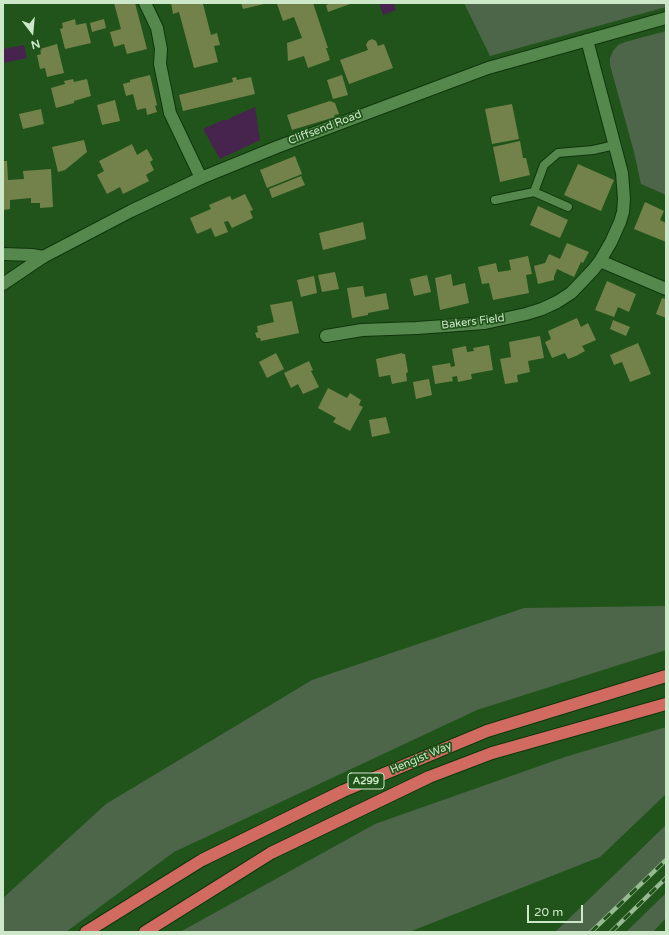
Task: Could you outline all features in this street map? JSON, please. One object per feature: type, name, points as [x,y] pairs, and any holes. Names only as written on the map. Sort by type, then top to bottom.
[{"type":"highway","name":"Hengist Way","points":[[86,932],[202,860],[343,791],[486,731],[666,676]]},
{"type":"highway","name":"Hengist Way","points":[[144,932],[271,853],[429,777],[492,753],[666,704]]},
{"type":"street","points":[[145,3],[157,28],[161,49],[160,64],[170,113],[201,178]]},
{"type":"street","name":"Cliffsend Road","points":[[3,284],[43,257],[131,211],[201,178],[284,144],[470,74],[511,61],[666,18]]},
{"type":"street","name":"Bakers Field","points":[[326,336],[362,330],[485,323],[526,314],[552,304],[582,282],[600,261],[611,242],[623,212],[624,199],[622,173],[587,40]]},
{"type":"street","points":[[3,254],[43,257]]},
{"type":"street","points":[[600,261],[666,289]]},
{"type":"lane","points":[[534,192],[544,165],[558,153],[593,150],[615,145]]},
{"type":"lane","points":[[495,200],[534,192],[568,207]]},
{"type":"green space","points":[[464,3],[666,3],[666,7],[490,56]]},
{"type":"green space","points":[[666,31],[666,195],[641,184],[634,152],[610,65],[610,58],[618,45]]},
{"type":"green space","points":[[666,606],[666,650],[477,710],[174,852],[66,932],[3,932],[3,898],[106,804],[312,680],[524,608]]},
{"type":"green space","points":[[666,727],[666,794],[600,857],[409,932],[180,932],[375,824],[565,757]]},
{"type":"green space","points":[[666,825],[666,860],[590,932],[555,932]]},
{"type":"green space","points":[[666,893],[666,918],[653,932],[626,932]]},
{"type":"shaded area","points":[[379,3],[394,3],[396,10],[383,15]]},
{"type":"shaded area","points":[[24,45],[27,58],[3,63],[3,49]]},
{"type":"shaded area","points":[[255,107],[260,140],[220,159],[203,129],[223,120],[228,120]]},
{"type":"building","points":[[114,3],[135,3],[147,49],[127,54],[124,44],[114,47],[110,32],[121,29]]},
{"type":"building","points":[[171,3],[206,3],[203,4],[211,35],[217,33],[220,45],[214,46],[218,62],[194,68],[179,12],[173,14]]},
{"type":"building","points":[[241,3],[264,3],[264,4],[243,9]]},
{"type":"building","points":[[313,3],[328,48],[326,48],[330,60],[308,68],[304,56],[288,61],[287,43],[302,38],[294,17],[283,21],[277,4]]},
{"type":"building","points":[[332,3],[353,3],[328,12],[326,5]]},
{"type":"building","points":[[75,19],[76,25],[86,23],[91,43],[65,49],[60,29],[63,28],[62,23]]},
{"type":"building","points":[[104,19],[106,28],[92,32],[90,23]]},
{"type":"building","points":[[372,39],[376,41],[378,46],[384,44],[393,68],[349,84],[340,60],[368,50],[366,45],[368,41]]},
{"type":"building","points":[[57,44],[64,73],[47,77],[45,68],[40,69],[37,55],[41,54],[40,49]]},
{"type":"building","points":[[150,75],[157,105],[155,106],[157,112],[147,115],[146,108],[137,110],[133,94],[126,96],[123,84],[130,82],[130,80]]},
{"type":"building","points":[[342,75],[348,95],[333,99],[327,80]]},
{"type":"building","points":[[236,77],[237,80],[251,77],[255,94],[183,111],[179,95],[233,82],[232,78]]},
{"type":"building","points":[[73,79],[74,82],[87,79],[91,96],[56,108],[51,88],[65,84],[64,81]]},
{"type":"building","points":[[115,100],[120,121],[102,125],[97,105]]},
{"type":"building","points":[[330,101],[335,103],[339,114],[334,115],[335,117],[292,130],[287,115]]},
{"type":"building","points":[[512,104],[519,139],[492,144],[485,109]]},
{"type":"building","points":[[41,109],[44,124],[23,129],[19,114]]},
{"type":"building","points":[[84,140],[87,152],[65,170],[58,172],[52,147]]},
{"type":"building","points":[[520,141],[523,158],[526,158],[530,175],[500,182],[493,147]]},
{"type":"building","points":[[132,144],[137,155],[147,149],[153,160],[150,162],[154,170],[146,175],[149,181],[123,194],[120,187],[107,194],[97,175],[104,171],[99,161]]},
{"type":"building","points":[[295,156],[302,174],[267,188],[260,170]]},
{"type":"building","points":[[3,161],[7,161],[8,180],[24,179],[23,171],[51,169],[53,207],[40,208],[40,203],[31,203],[31,198],[10,200],[10,209],[3,210]]},
{"type":"building","points":[[578,164],[614,180],[601,211],[564,195]]},
{"type":"building","points":[[301,176],[305,185],[272,198],[269,189]]},
{"type":"building","points":[[245,194],[253,210],[250,211],[253,218],[232,228],[228,221],[224,222],[228,232],[215,237],[211,228],[197,234],[190,218],[211,209],[209,205],[230,196],[232,200]]},
{"type":"building","points":[[645,202],[664,211],[660,220],[666,223],[666,242],[634,229]]},
{"type":"building","points":[[538,206],[568,220],[560,238],[530,225]]},
{"type":"building","points":[[363,222],[366,239],[323,250],[319,233]]},
{"type":"building","points":[[567,243],[589,252],[583,263],[581,262],[574,277],[557,269],[554,280],[538,284],[534,266],[545,263],[549,254],[560,259]]},
{"type":"building","points":[[528,256],[532,274],[526,275],[529,293],[493,300],[489,283],[482,284],[478,267],[496,263],[498,272],[511,270],[509,260]]},
{"type":"building","points":[[335,272],[339,289],[322,292],[318,275]]},
{"type":"building","points":[[451,274],[453,286],[465,283],[469,303],[440,310],[435,278]]},
{"type":"building","points":[[427,275],[431,292],[414,296],[410,279]]},
{"type":"building","points":[[314,276],[317,293],[301,297],[297,280]]},
{"type":"building","points":[[607,281],[636,294],[629,312],[618,307],[614,317],[595,310]]},
{"type":"building","points":[[363,286],[365,297],[386,293],[389,309],[352,318],[347,288]]},
{"type":"building","points":[[662,298],[666,299],[666,318],[656,314]]},
{"type":"building","points":[[292,301],[299,333],[261,341],[260,338],[257,338],[255,333],[258,332],[257,326],[274,322],[270,305]]},
{"type":"building","points":[[577,318],[581,327],[588,323],[596,340],[582,346],[585,351],[576,356],[568,359],[565,353],[552,358],[545,342],[551,339],[548,331]]},
{"type":"building","points":[[613,320],[630,327],[626,336],[610,329]]},
{"type":"building","points":[[540,336],[544,358],[528,361],[530,372],[517,375],[518,382],[505,384],[500,359],[511,357],[509,342]]},
{"type":"building","points":[[638,343],[651,374],[630,382],[622,362],[614,365],[610,355]]},
{"type":"building","points":[[489,345],[493,370],[471,374],[472,379],[458,382],[457,376],[452,377],[453,381],[435,384],[432,366],[450,363],[451,367],[455,366],[452,349],[466,346],[467,352],[474,351],[473,348]]},
{"type":"building","points":[[276,353],[284,369],[267,378],[259,362]]},
{"type":"building","points":[[402,353],[405,354],[408,372],[406,373],[407,381],[392,384],[390,375],[379,377],[376,359]]},
{"type":"building","points":[[309,361],[313,370],[311,371],[319,387],[303,394],[298,384],[291,388],[284,373]]},
{"type":"building","points":[[429,379],[432,395],[416,399],[413,382]]},
{"type":"building","points":[[328,388],[347,398],[350,393],[361,400],[359,405],[363,407],[350,431],[333,422],[336,418],[318,408]]},
{"type":"building","points":[[386,417],[390,433],[372,437],[369,420]]},
{"type":"railway","points":[[591,932],[666,860]]},
{"type":"railway","points":[[611,932],[666,878]]}]
